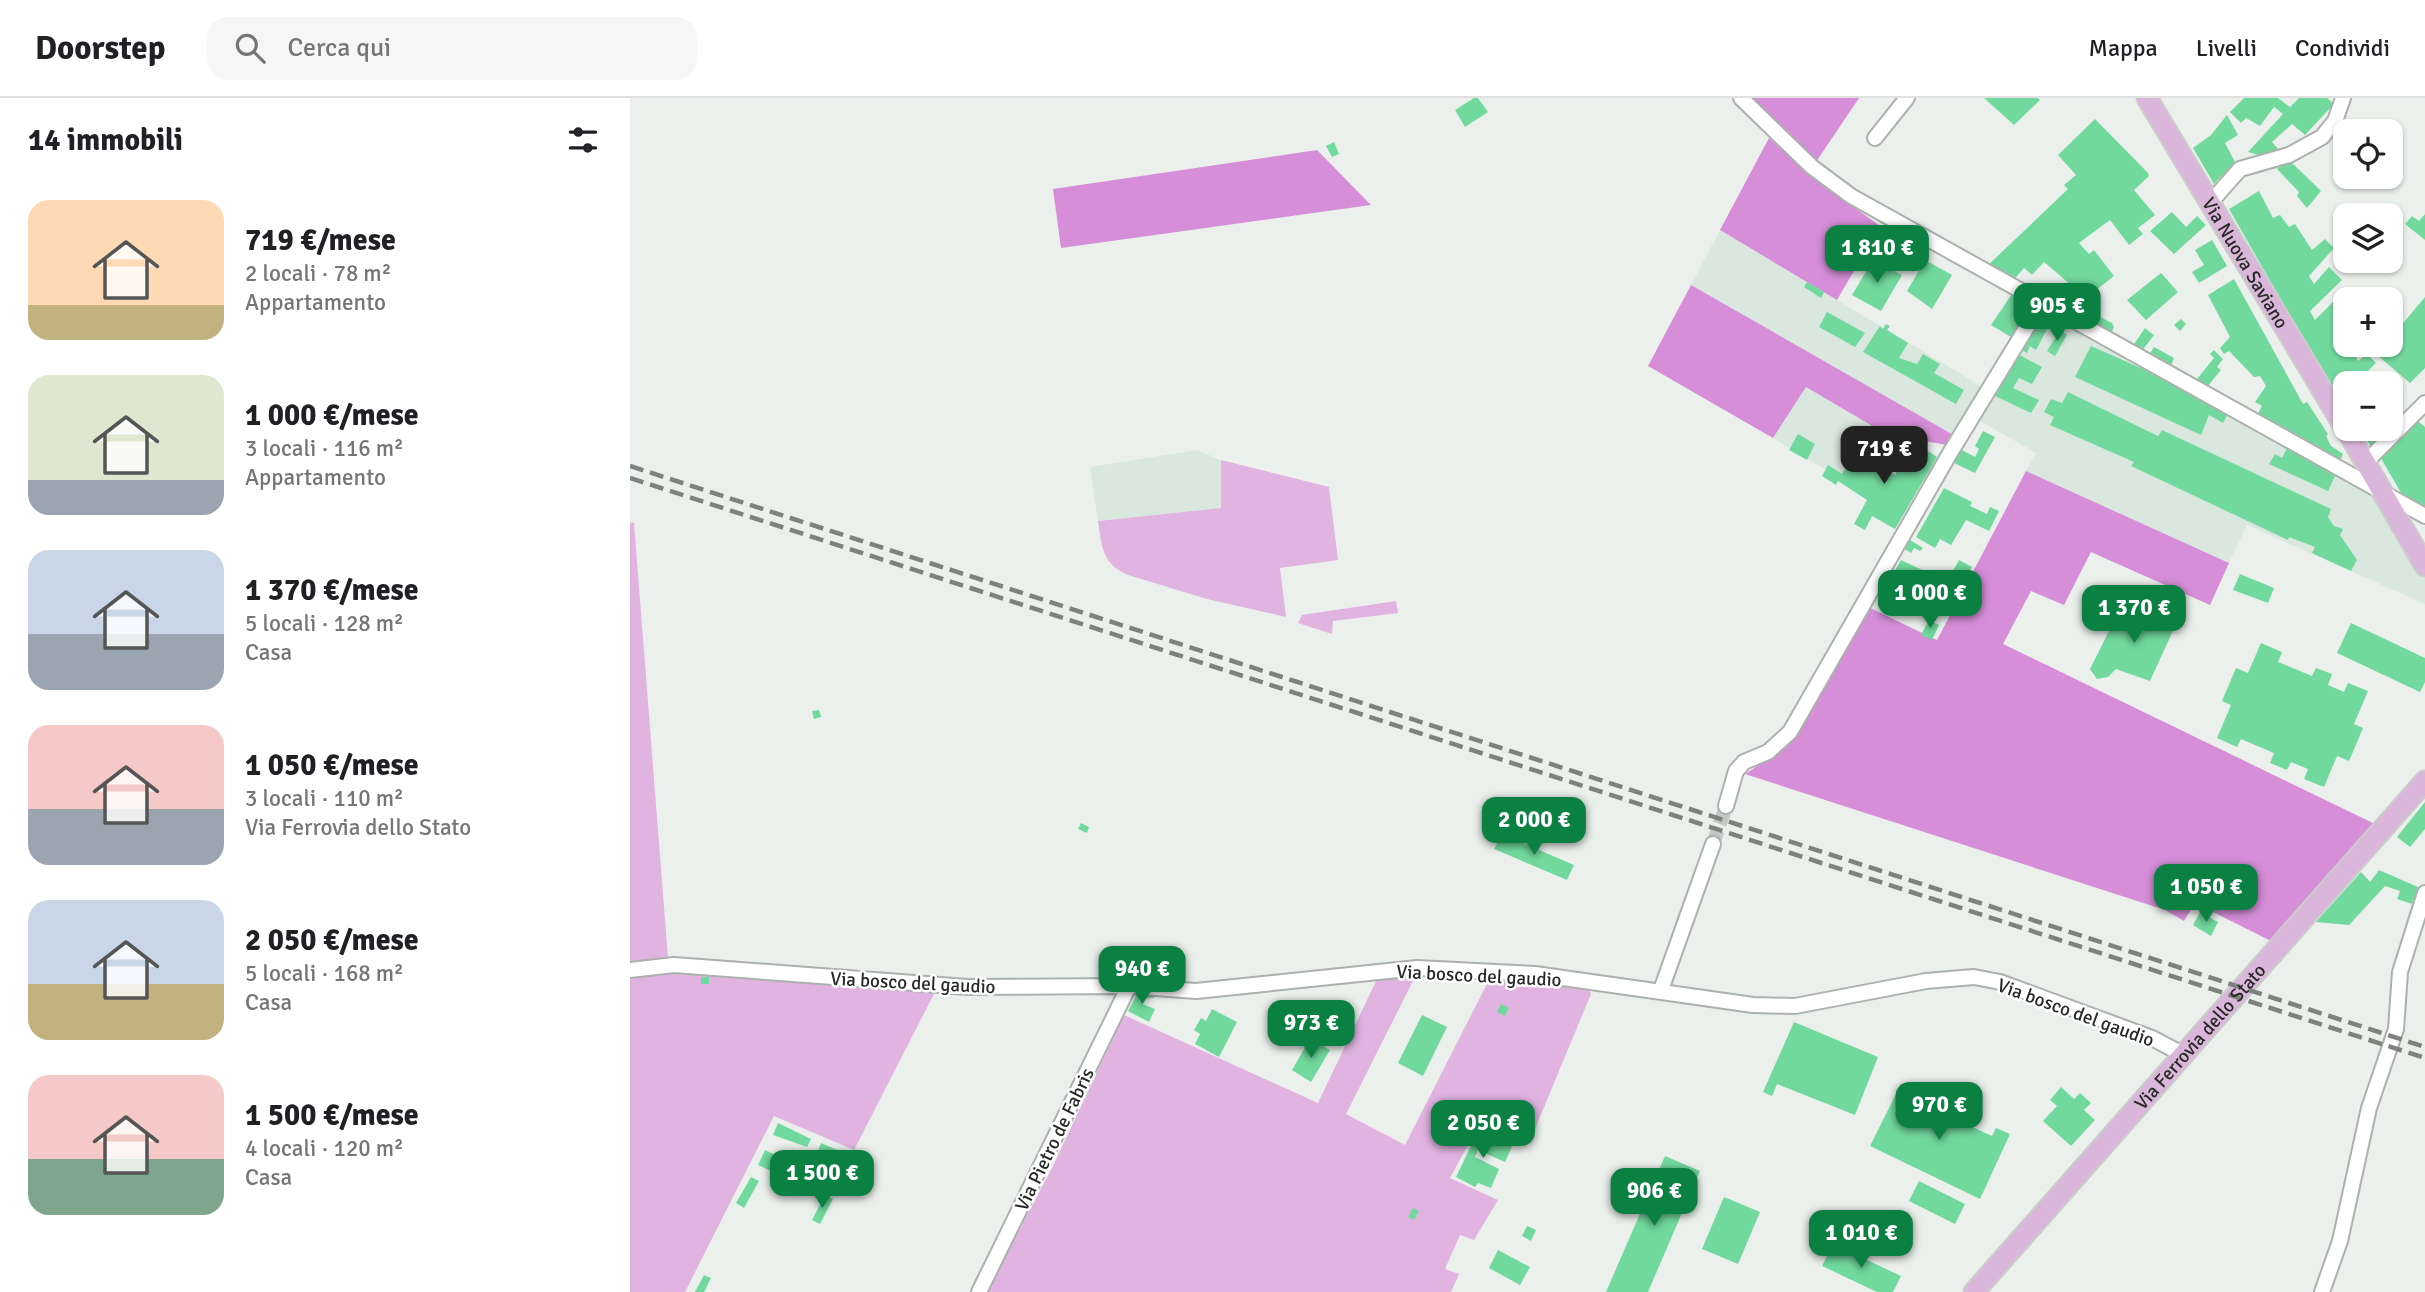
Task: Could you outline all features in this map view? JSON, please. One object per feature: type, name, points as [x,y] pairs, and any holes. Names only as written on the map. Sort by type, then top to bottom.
[{"type":"main road","name":"Via Nuova Saviano","points":[[2147,98],[2208,204],[2333,408]]},
{"type":"main road","name":"Via Nuova Saviano","points":[[2353,441],[2425,566]]},
{"type":"main road","name":"Via Ferrovia dello Stato","points":[[1974,1292],[2425,781]]},
{"type":"street","points":[[1741,98],[1812,167],[1851,196],[2425,516]]},
{"type":"street","points":[[1875,138],[1907,98]]},
{"type":"street","points":[[2208,204],[2240,169],[2289,155],[2322,137],[2335,121],[2343,98]]},
{"type":"street","points":[[1726,806],[1736,771],[1744,762],[1768,752],[1790,732],[1950,453],[2041,303]]},
{"type":"street","points":[[2366,462],[2425,403]]},
{"type":"street","points":[[1661,990],[1713,844]]},
{"type":"street","points":[[2322,1292],[2340,1241],[2369,1108],[2396,1029],[2400,972],[2425,893]]},
{"type":"street","name":"Via bosco del gaudio","points":[[630,970],[674,965],[967,987],[1129,986],[1196,991],[1417,968],[1535,974],[1753,1005],[1795,1006],[1926,981],[1974,976],[2000,982],[2152,1038],[2184,1055]]},
{"type":"street","name":"Via Pietro de Fabris","points":[[979,1292],[1129,986]]},
{"type":"shaded area","points":[[1751,98],[1859,98],[1816,162]]},
{"type":"shaded area","points":[[1769,138],[1807,173],[1880,226],[1837,300],[1720,230]]},
{"type":"shaded area","points":[[1317,150],[1371,205],[1061,248],[1053,189]]},
{"type":"shaded area","points":[[1720,230],[1986,389],[1957,437],[1691,285]]},
{"type":"shaded area","points":[[1691,285],[1957,437],[1947,445],[1924,441],[1903,444],[1806,387],[1773,438],[1648,366]]},
{"type":"shaded area","points":[[2042,307],[2382,496],[2425,573],[2425,604],[2247,525],[2229,563],[2026,471],[2036,453],[1975,418]]},
{"type":"shaded area","points":[[1806,387],[1912,450],[1896,472],[1886,471],[1871,497],[1773,438]]},
{"type":"shaded area","points":[[1197,450],[1221,460],[1222,508],[1098,521],[1090,467]]},
{"type":"shaded area","points":[[1221,460],[1329,487],[1338,560],[1280,568],[1286,617],[1207,599],[1128,575],[1113,566],[1105,554],[1098,521],[1221,508]]},
{"type":"shaded area","points":[[2026,471],[2229,563],[2210,605],[2091,552],[2064,605],[2031,591],[2003,644],[2375,824],[2273,942],[2195,903],[2184,921],[2165,910],[1745,774],[1787,747],[1866,606],[1937,640]]},
{"type":"shaded area","points":[[630,522],[634,523],[669,971],[935,992],[854,1150],[774,1116],[685,1292],[630,1292]]},
{"type":"shaded area","points":[[1396,601],[1398,613],[1333,621],[1332,634],[1298,623],[1302,615]]},
{"type":"shaded area","points":[[1378,977],[1415,977],[1346,1114],[1405,1145],[1490,978],[1587,986],[1591,994],[1530,1141],[1481,1121],[1450,1178],[1498,1200],[1474,1240],[1460,1235],[1445,1269],[1459,1274],[1451,1292],[986,1292],[1052,1168],[1124,1015],[1318,1103]]},
{"type":"building","points":[[1478,98],[1488,112],[1465,127],[1455,110]]},
{"type":"building","points":[[1984,98],[2038,98],[2040,100],[2014,125]]},
{"type":"building","points":[[2244,98],[2278,98],[2290,107],[2299,98],[2327,98],[2334,104],[2305,135],[2292,124],[2272,142],[2279,150],[2262,156],[2248,152],[2283,114],[2274,107],[2260,126],[2246,118],[2241,123],[2230,112]]},
{"type":"building","points":[[2227,115],[2238,135],[2225,143],[2235,162],[2214,184],[2193,148],[2211,135]]},
{"type":"building","points":[[2095,119],[2148,173],[2149,176],[2134,190],[2155,215],[2138,228],[2143,234],[2129,245],[2110,220],[2079,243],[2089,254],[2094,250],[2114,276],[2087,297],[2075,284],[2072,286],[2044,262],[2032,275],[2024,268],[2010,284],[1984,269],[2068,189],[2064,185],[2076,175],[2058,155]]},
{"type":"building","points":[[1334,142],[1339,154],[1332,157],[1326,146]]},
{"type":"building","points":[[2287,158],[2321,191],[2307,208],[2297,196],[2299,192],[2277,169]]},
{"type":"building","points":[[2259,191],[2273,218],[2280,215],[2289,227],[2295,224],[2312,250],[2325,239],[2333,247],[2309,276],[2314,284],[2329,267],[2342,280],[2310,311],[2315,320],[2333,302],[2333,357],[2356,357],[2358,361],[2363,357],[2370,357],[2376,363],[2368,371],[2333,371],[2333,391],[2229,209]]},
{"type":"building","points":[[2172,212],[2186,227],[2197,216],[2206,225],[2174,254],[2150,231]]},
{"type":"building","points":[[2425,214],[2425,240],[2405,224],[2412,216],[2419,221]]},
{"type":"building","points":[[2212,240],[2227,266],[2199,283],[2192,272],[2204,265],[2195,250]]},
{"type":"building","points":[[1876,255],[1883,265],[1902,275],[1881,311],[1852,295]]},
{"type":"building","points":[[1925,260],[1952,275],[1932,309],[1907,291]]},
{"type":"building","points":[[2161,273],[2178,292],[2146,320],[2127,300]]},
{"type":"building","points":[[2234,279],[2303,404],[2307,402],[2328,434],[2326,436],[2331,446],[2343,454],[2338,465],[2256,417],[2262,406],[2255,402],[2266,386],[2260,376],[2254,377],[2229,351],[2224,354],[2220,348],[2230,337],[2208,295]]},
{"type":"building","points":[[1807,282],[1824,292],[1821,298],[1804,287]]},
{"type":"building","points":[[2012,294],[2030,304],[2011,337],[1991,325]]},
{"type":"building","points":[[2425,297],[2425,368],[2410,383],[2403,377],[2403,371],[2396,371],[2379,357],[2403,357],[2403,323]]},
{"type":"building","points":[[1827,312],[1865,333],[1855,347],[1819,327]]},
{"type":"building","points":[[2037,313],[2052,320],[2036,350],[2030,346],[2027,353],[2018,348]]},
{"type":"building","points":[[2100,317],[2112,323],[2114,327],[2110,336],[2092,327]]},
{"type":"building","points":[[2181,319],[2186,324],[2180,331],[2174,325]]},
{"type":"building","points":[[1886,324],[1890,326],[1887,330],[1908,343],[1899,358],[1917,364],[1923,354],[1940,364],[1934,373],[1964,390],[1956,404],[1863,352],[1880,326],[1883,329]]},
{"type":"building","points":[[2145,328],[2154,335],[2141,352],[2132,347]]},
{"type":"building","points":[[2060,330],[2067,335],[2055,356],[2047,351]]},
{"type":"building","points":[[2091,346],[2230,410],[2223,423],[2209,415],[2201,435],[2075,377]]},
{"type":"building","points":[[2154,347],[2174,358],[2171,366],[2149,355]]},
{"type":"building","points":[[2214,350],[2223,359],[2217,367],[2221,370],[2207,387],[2197,379],[2214,358],[2210,354]]},
{"type":"building","points":[[2016,353],[2042,367],[2032,384],[2019,378],[2013,388],[2039,400],[2031,413],[1993,395]]},
{"type":"building","points":[[2068,392],[2158,436],[2162,430],[2331,509],[2328,517],[2334,526],[2343,529],[2340,535],[2357,560],[2351,571],[2312,553],[2315,547],[2289,537],[2288,540],[2131,466],[2134,462],[2050,425],[2054,417],[2044,412],[2051,399],[2062,403]]},
{"type":"building","points":[[2413,417],[2425,427],[2425,512],[2407,503],[2379,455],[2392,441],[2403,441],[2403,428]]},
{"type":"building","points":[[1983,431],[1995,437],[1975,473],[1952,462],[1960,449],[1975,457],[1979,449],[1975,446]]},
{"type":"building","points":[[1879,432],[1896,442],[1889,454],[1873,443]]},
{"type":"building","points":[[1798,434],[1815,444],[1807,460],[1789,450]]},
{"type":"building","points":[[2368,441],[2381,441],[2372,449]]},
{"type":"building","points":[[2287,448],[2336,474],[2328,491],[2269,464],[2275,454],[2282,458]]},
{"type":"building","points":[[1917,449],[1922,452],[1925,449],[1937,457],[1895,529],[1872,516],[1865,530],[1854,524],[1867,500],[1838,481],[1836,485],[1822,476],[1828,465],[1842,474],[1857,451],[1895,475],[1908,453],[1914,456]]},
{"type":"building","points":[[1944,488],[1972,502],[1970,506],[1987,514],[1990,507],[1999,511],[1989,531],[1966,520],[1951,545],[1940,539],[1935,548],[1916,537]]},
{"type":"building","points":[[1907,538],[1923,548],[1920,551],[1914,548],[1911,553],[1903,548]]},
{"type":"building","points":[[1901,560],[1937,577],[1922,604],[1886,586]]},
{"type":"building","points":[[1959,560],[1972,567],[1963,581],[1952,573]]},
{"type":"building","points":[[2240,574],[2274,588],[2268,603],[2233,590]]},
{"type":"building","points":[[2120,609],[2137,615],[2155,611],[2177,622],[2150,681],[2116,669],[2108,677],[2097,679],[2090,669]]},
{"type":"building","points":[[1929,620],[1939,625],[1932,640],[1921,635]]},
{"type":"building","points":[[2351,623],[2425,658],[2425,682],[2420,692],[2337,653]]},
{"type":"building","points":[[2261,643],[2282,652],[2278,662],[2312,676],[2316,668],[2332,674],[2328,685],[2344,692],[2348,683],[2368,691],[2354,724],[2363,728],[2349,761],[2337,756],[2324,787],[2304,779],[2308,769],[2291,762],[2287,770],[2270,763],[2274,753],[2241,739],[2237,747],[2217,738],[2231,705],[2222,701],[2236,668],[2248,673]]},
{"type":"building","points":[[819,710],[821,717],[814,719],[812,711]]},
{"type":"building","points":[[2425,802],[2425,829],[2410,847],[2397,837]]},
{"type":"building","points":[[1081,823],[1089,827],[1087,833],[1078,829]]},
{"type":"building","points":[[1502,834],[1574,865],[1567,880],[1494,849]]},
{"type":"building","points":[[2379,870],[2418,887],[2412,904],[2397,899],[2400,891],[2385,886],[2349,925],[2316,922],[2361,872],[2370,882]]},
{"type":"building","points":[[2200,912],[2218,922],[2211,936],[2193,925]]},
{"type":"building","points":[[701,977],[709,977],[709,984],[701,984]]},
{"type":"building","points":[[1138,992],[1156,992],[1154,998],[1145,998],[1143,1004],[1155,1009],[1149,1022],[1128,1011]]},
{"type":"building","points":[[1501,1004],[1509,1008],[1505,1016],[1497,1012]]},
{"type":"building","points":[[1212,1009],[1237,1022],[1219,1057],[1195,1044],[1200,1034],[1194,1030],[1201,1018],[1206,1021]]},
{"type":"building","points":[[1422,1015],[1447,1027],[1423,1076],[1398,1063]]},
{"type":"building","points":[[1794,1022],[1878,1057],[1855,1115],[1777,1084],[1772,1096],[1763,1092]]},
{"type":"building","points":[[1310,1039],[1330,1050],[1311,1082],[1292,1070]]},
{"type":"building","points":[[1901,1084],[1947,1105],[1942,1113],[1992,1136],[1996,1128],[2010,1134],[1980,1199],[1870,1146]]},
{"type":"building","points":[[2061,1087],[2074,1099],[2080,1093],[2091,1103],[2084,1110],[2095,1120],[2071,1146],[2043,1121],[2057,1106],[2050,1100]]},
{"type":"building","points":[[778,1123],[811,1139],[807,1147],[773,1135]]},
{"type":"building","points":[[1479,1129],[1513,1144],[1505,1162],[1478,1150],[1475,1157],[1499,1169],[1491,1188],[1478,1183],[1475,1187],[1456,1177]]},
{"type":"building","points":[[821,1143],[854,1157],[849,1169],[816,1156]]},
{"type":"building","points":[[765,1150],[794,1164],[788,1179],[758,1165]]},
{"type":"building","points":[[1665,1156],[1700,1171],[1648,1292],[1606,1292]]},
{"type":"building","points":[[751,1177],[759,1181],[744,1208],[736,1203]]},
{"type":"building","points":[[1919,1181],[1965,1204],[1955,1224],[1909,1201]]},
{"type":"building","points":[[825,1195],[833,1199],[820,1224],[812,1220]]},
{"type":"building","points":[[1724,1197],[1760,1212],[1738,1264],[1702,1249]]},
{"type":"building","points":[[1413,1208],[1419,1211],[1414,1220],[1408,1217]]},
{"type":"building","points":[[1527,1226],[1536,1230],[1531,1241],[1522,1236]]},
{"type":"building","points":[[1833,1244],[1901,1276],[1893,1292],[1877,1292],[1822,1266]]},
{"type":"building","points":[[1498,1250],[1530,1267],[1520,1285],[1489,1268]]},
{"type":"building","points":[[704,1275],[711,1278],[704,1292],[695,1292]]},
{"type":"tunnel","points":[[1713,844],[1726,806]]},
{"type":"railway","points":[[630,466],[2425,1047]]},
{"type":"railway","points":[[630,478],[2425,1058]]}]
